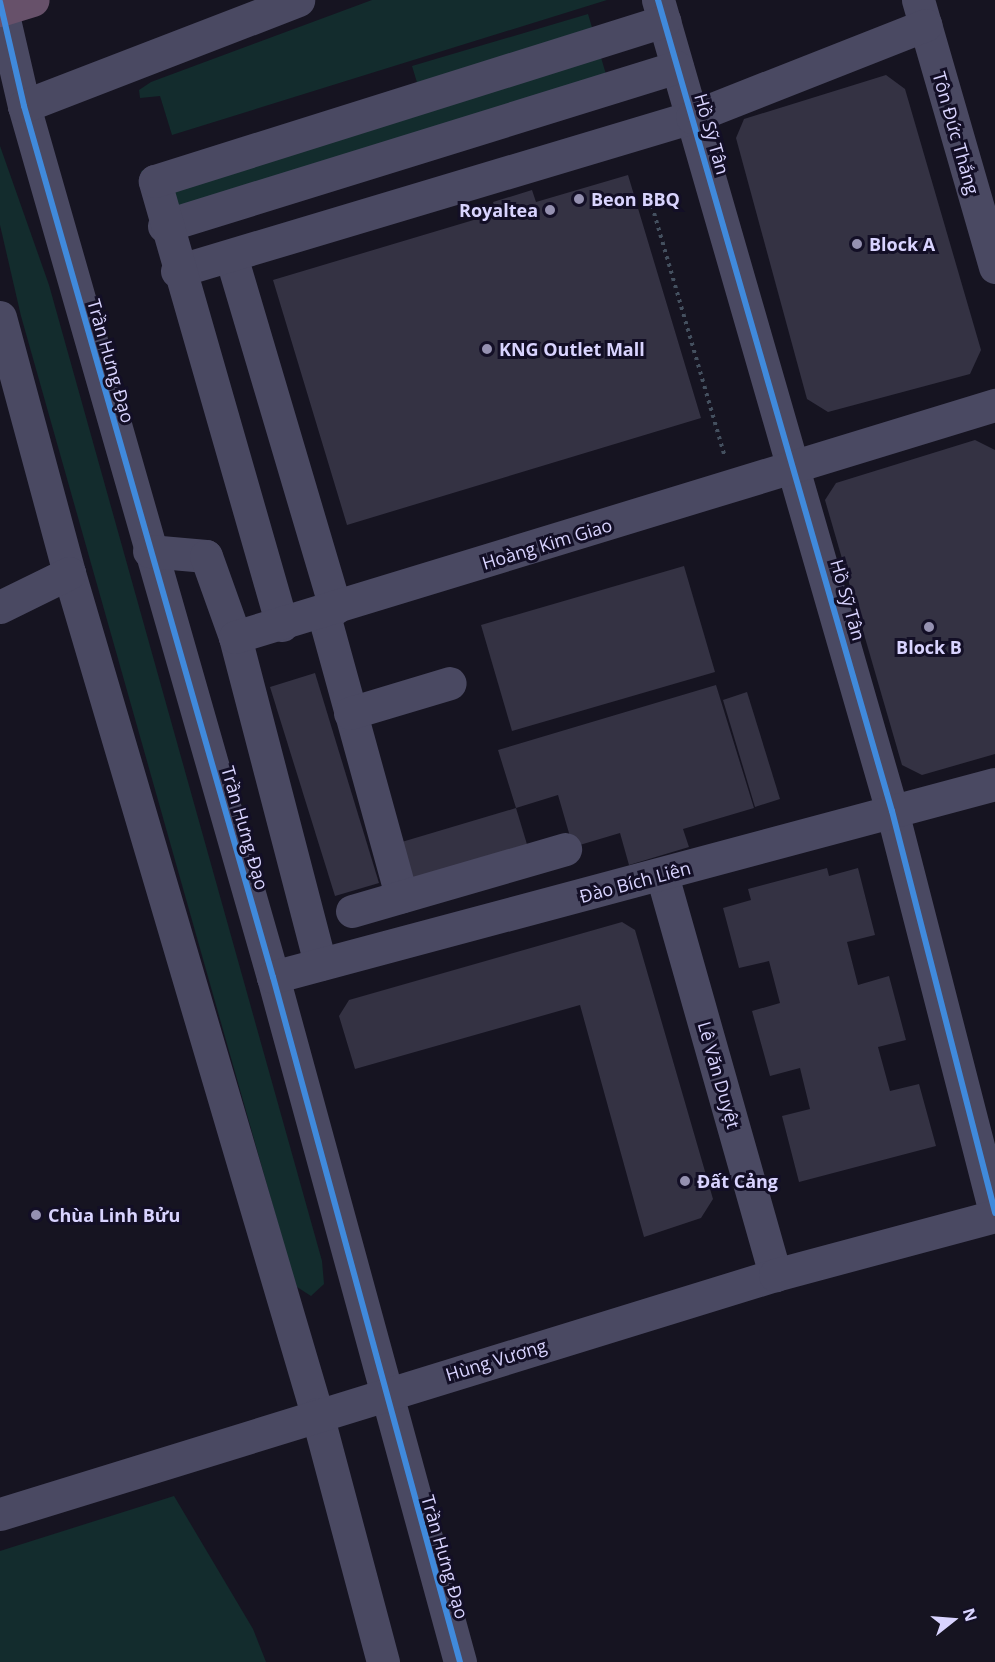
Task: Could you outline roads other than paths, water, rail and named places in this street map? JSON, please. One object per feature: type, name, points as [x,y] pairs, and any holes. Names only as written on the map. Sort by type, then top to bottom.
[{"type":"street","points":[[24,106],[298,0]]},
{"type":"street","name":"Trần Hưng Đạo","points":[[8,5],[24,106],[149,551],[273,977],[383,1394],[460,1662]]},
{"type":"street","points":[[282,625],[164,226],[155,181],[363,114],[661,10]]},
{"type":"street","name":"Hồ Sỹ Tân","points":[[661,10],[892,811],[995,1214]]},
{"type":"street","points":[[177,271],[692,117],[921,13]]},
{"type":"street","name":"Tôn Đức Thắng","points":[[921,13],[995,267]]},
{"type":"street","points":[[164,226],[677,67]]},
{"type":"street","points":[[363,114],[393,207]]},
{"type":"street","points":[[231,256],[329,610],[350,713],[401,896]]},
{"type":"street","points":[[0,317],[69,573],[317,1414],[383,1662]]},
{"type":"street","name":"Hoàng Kim Giao","points":[[236,637],[794,469],[995,405]]},
{"type":"street","points":[[149,551],[206,556],[236,637],[320,964]]},
{"type":"street","points":[[0,607],[69,573]]},
{"type":"street","points":[[350,713],[450,683]]},
{"type":"street","name":"Đào Bích Liên","points":[[273,977],[662,875],[995,784]]},
{"type":"street","points":[[352,910],[565,849]]},
{"type":"street","name":"Lê Văn Duyệt","points":[[662,875],[775,1275]]},
{"type":"street","name":"Hùng Vương","points":[[0,1514],[317,1414],[775,1275],[995,1214]]},
{"type":"place","name":"Beon BBQ","points":[[579,199]]},
{"type":"place","name":"Royaltea","points":[[550,210]]},
{"type":"place","name":"Block A","points":[[857,244]]},
{"type":"place","name":"KNG Outlet Mall","points":[[487,349]]},
{"type":"place","name":"Block B","points":[[929,627]]},
{"type":"place","name":"Đất Cảng","points":[[685,1181]]},
{"type":"place","name":"Chùa Linh Bửu","points":[[36,1215]]}]
